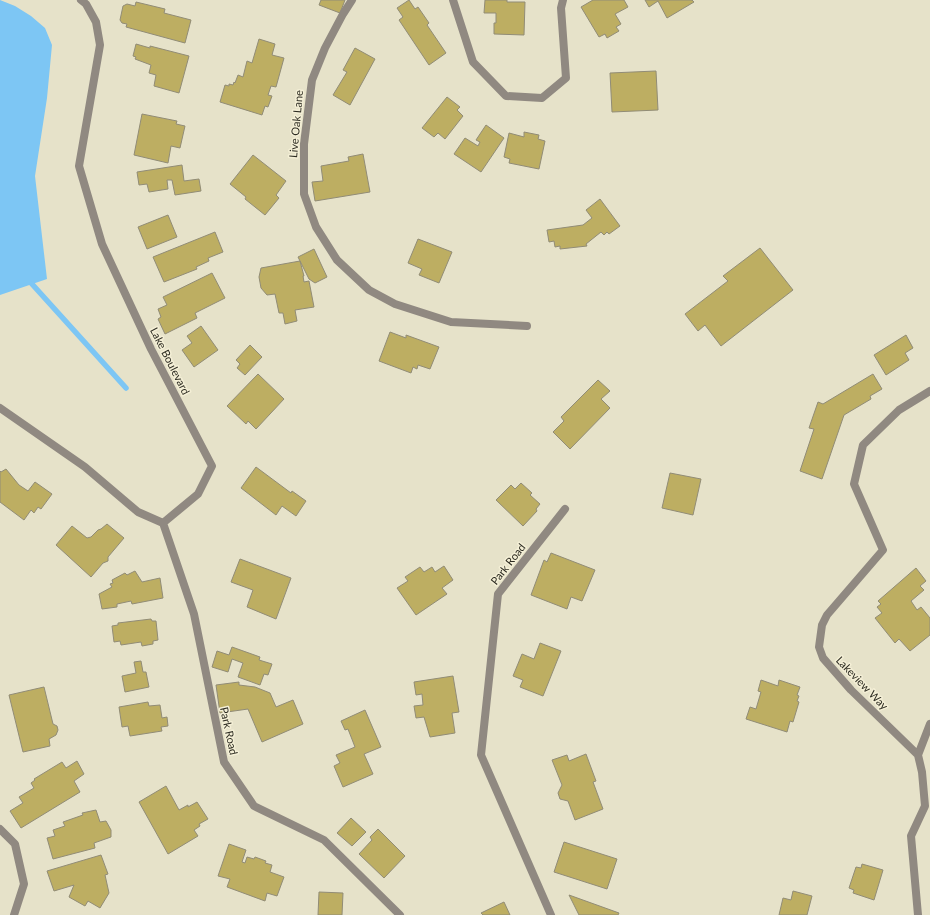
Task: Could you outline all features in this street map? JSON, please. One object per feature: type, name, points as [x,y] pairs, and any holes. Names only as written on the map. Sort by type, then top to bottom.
[{"type":"street","name":"Lake Boulevard","points":[[82,0],[86,4],[96,22],[100,45],[79,166],[102,244],[151,349],[212,466],[198,494],[163,522]]},
{"type":"street","name":"Live Oak Lane","points":[[352,0],[342,14],[325,48],[312,80],[304,144],[304,194],[316,227],[337,260],[369,290],[394,304],[451,322],[527,326]]},
{"type":"street","points":[[453,0],[473,62],[506,96],[542,98],[566,78],[561,8],[563,0]]},
{"type":"street","name":"Lakeview Way","points":[[918,755],[833,671],[823,658],[819,647],[822,625],[827,614],[884,550],[854,484],[863,445],[899,410],[930,391]]},
{"type":"street","points":[[0,408],[85,467],[138,512],[163,522]]},
{"type":"street","name":"Park Road","points":[[551,915],[481,755],[498,594],[565,510]]},
{"type":"street","name":"Park Road","points":[[163,522],[194,614],[224,762],[254,806],[324,840],[400,915]]},
{"type":"street","points":[[918,915],[911,836],[925,806],[922,772],[918,755],[930,724]]},
{"type":"street","points":[[0,829],[15,844],[24,884],[14,915]]},
{"type":"water","points":[[0,0],[15,6],[31,16],[45,28],[52,45],[47,98],[35,176],[47,279],[0,295]]},
{"type":"building","points":[[321,0],[345,0],[340,13],[319,5]]},
{"type":"building","points":[[409,0],[415,9],[418,7],[429,23],[427,25],[446,53],[429,65],[399,20],[403,17],[397,8]]},
{"type":"building","points":[[485,0],[525,2],[524,35],[494,34],[496,13],[484,13]]},
{"type":"building","points":[[593,0],[624,0],[628,7],[615,14],[621,24],[616,27],[619,31],[607,38],[605,34],[599,37],[581,7]]},
{"type":"building","points":[[645,0],[692,0],[694,2],[667,18],[658,1],[649,7]]},
{"type":"building","points":[[136,2],[165,9],[164,13],[191,20],[185,43],[126,27],[127,24],[122,23],[120,20],[123,6],[127,4],[135,6]]},
{"type":"building","points":[[259,39],[275,44],[272,55],[284,58],[276,87],[271,86],[268,95],[272,96],[268,107],[265,106],[262,115],[220,102],[225,85],[233,85],[238,75],[243,77],[247,61],[252,63]]},
{"type":"building","points":[[136,44],[189,56],[179,93],[154,86],[156,75],[149,73],[151,65],[135,59],[136,57],[133,56]]},
{"type":"building","points":[[355,48],[375,59],[350,105],[333,95],[347,72],[343,70]]},
{"type":"building","points":[[656,71],[658,110],[612,112],[610,73]]},
{"type":"building","points":[[447,97],[460,107],[457,110],[463,116],[445,139],[438,133],[434,137],[422,128]]},
{"type":"building","points":[[142,114],[177,121],[176,124],[185,126],[180,148],[171,146],[168,163],[134,155]]},
{"type":"building","points":[[486,125],[504,138],[481,172],[454,154],[465,138],[478,146],[480,142],[476,140]]},
{"type":"building","points":[[524,132],[539,135],[538,139],[545,141],[539,169],[509,163],[510,159],[504,157],[509,133],[524,137]]},
{"type":"building","points":[[363,154],[370,192],[315,201],[312,182],[323,181],[321,166],[349,161],[348,157]]},
{"type":"building","points":[[253,155],[286,181],[276,195],[279,198],[265,215],[245,199],[246,197],[230,184]]},
{"type":"building","points":[[182,165],[184,181],[199,179],[201,191],[175,195],[172,180],[167,180],[168,189],[149,192],[147,184],[139,185],[137,172]]},
{"type":"building","points":[[600,199],[620,226],[609,234],[607,232],[604,235],[601,232],[586,244],[587,246],[560,249],[560,246],[555,247],[554,241],[549,242],[547,230],[583,225],[592,218],[586,210]]},
{"type":"building","points":[[168,215],[177,237],[147,249],[138,227]]},
{"type":"building","points":[[215,232],[223,252],[208,258],[209,261],[196,267],[197,269],[164,282],[153,257]]},
{"type":"building","points":[[418,239],[452,252],[439,283],[419,275],[422,269],[408,263]]},
{"type":"building","points":[[760,248],[793,290],[721,346],[705,325],[698,331],[685,314],[728,281],[723,276]]},
{"type":"building","points":[[314,249],[327,277],[315,283],[309,279],[298,257]]},
{"type":"building","points":[[300,261],[304,282],[309,281],[314,307],[295,310],[297,321],[285,324],[283,313],[279,313],[275,294],[267,295],[261,288],[259,277],[261,268]]},
{"type":"building","points":[[212,273],[225,298],[195,313],[197,318],[165,334],[158,319],[161,317],[158,309],[167,305],[163,297]]},
{"type":"building","points":[[201,326],[218,350],[194,367],[182,350],[192,343],[187,336]]},
{"type":"building","points":[[390,332],[406,338],[406,335],[439,347],[430,369],[418,365],[417,369],[413,367],[411,373],[379,361]]},
{"type":"building","points":[[906,335],[913,348],[905,353],[909,360],[886,375],[874,355]]},
{"type":"building","points":[[250,345],[262,357],[245,375],[237,368],[240,364],[236,360]]},
{"type":"building","points":[[258,374],[284,399],[256,429],[248,421],[246,424],[227,406]]},
{"type":"building","points":[[873,374],[882,389],[870,396],[871,399],[844,415],[822,479],[800,471],[814,429],[809,428],[818,402],[823,404]]},
{"type":"building","points":[[598,380],[610,391],[601,399],[610,408],[570,449],[553,432],[564,421],[561,417]]},
{"type":"building","points":[[256,467],[291,493],[292,491],[306,501],[296,516],[282,506],[276,515],[241,488]]},
{"type":"building","points":[[6,469],[19,485],[28,491],[35,482],[52,494],[41,509],[38,507],[34,513],[31,510],[24,520],[0,502],[0,471],[1,472]]},
{"type":"building","points":[[670,473],[701,479],[693,515],[662,508]]},
{"type":"building","points":[[521,483],[532,493],[530,495],[540,504],[536,509],[537,511],[523,526],[496,500],[511,485],[515,489]]},
{"type":"building","points":[[107,524],[124,538],[108,557],[108,561],[103,563],[91,577],[56,545],[72,526],[87,538],[91,537]]},
{"type":"building","points":[[551,553],[595,570],[582,601],[571,597],[567,609],[531,595],[544,560],[547,562]]},
{"type":"building","points":[[240,559],[291,578],[276,619],[247,607],[253,590],[231,582]]},
{"type":"building","points":[[444,566],[453,580],[442,588],[447,594],[416,615],[397,588],[408,581],[405,577],[420,567],[424,572],[432,567],[435,572]]},
{"type":"building","points":[[916,568],[926,581],[920,586],[924,590],[911,601],[917,610],[921,607],[930,618],[930,635],[910,651],[899,639],[895,643],[875,618],[882,613],[877,607],[881,604],[878,601]]},
{"type":"building","points":[[135,571],[142,582],[160,578],[163,598],[132,604],[131,601],[117,604],[117,607],[102,609],[99,594],[112,587],[110,584],[113,583],[112,580],[125,573],[127,575]]},
{"type":"building","points":[[151,619],[152,621],[156,621],[158,640],[153,641],[153,644],[142,646],[141,642],[121,645],[120,641],[114,642],[112,626],[118,625],[118,623]]},
{"type":"building","points":[[540,643],[561,651],[543,696],[520,687],[523,680],[513,676],[522,654],[534,659]]},
{"type":"building","points":[[232,647],[260,657],[259,660],[272,664],[268,675],[264,674],[260,685],[238,677],[243,663],[232,659],[228,672],[212,667],[217,651],[229,655]]},
{"type":"building","points":[[141,661],[143,672],[146,672],[149,687],[125,692],[122,676],[136,673],[134,662]]},
{"type":"building","points":[[453,676],[459,712],[452,713],[455,733],[430,737],[424,717],[416,718],[414,706],[423,705],[422,694],[416,695],[414,682]]},
{"type":"building","points":[[761,680],[778,686],[779,680],[800,687],[797,695],[799,696],[797,701],[799,702],[793,722],[790,721],[787,732],[746,719],[750,707],[756,709],[761,692],[758,691]]},
{"type":"building","points":[[239,682],[239,685],[255,687],[270,693],[276,707],[293,700],[303,724],[262,742],[248,709],[220,713],[216,685]]},
{"type":"building","points":[[44,687],[53,724],[57,726],[58,730],[56,735],[49,739],[50,746],[23,752],[9,695]]},
{"type":"building","points":[[148,702],[149,706],[160,705],[162,718],[167,717],[168,726],[161,727],[162,731],[130,736],[128,726],[122,727],[119,707]]},
{"type":"building","points":[[365,710],[381,747],[364,754],[373,774],[343,787],[334,766],[340,763],[336,755],[355,747],[348,729],[345,730],[341,721]]},
{"type":"building","points":[[586,754],[596,781],[593,782],[603,809],[575,820],[568,801],[560,799],[558,793],[562,785],[552,760],[567,755],[569,761]]},
{"type":"building","points":[[77,761],[84,774],[74,781],[80,792],[21,828],[10,811],[23,803],[19,797],[34,788],[31,783],[35,780],[34,779],[62,762],[66,768]]},
{"type":"building","points":[[166,786],[179,810],[197,802],[208,819],[199,824],[200,826],[194,830],[198,836],[168,854],[139,802]]},
{"type":"building","points":[[96,810],[100,822],[106,821],[111,830],[111,837],[94,843],[95,848],[53,859],[47,838],[55,836],[53,830],[65,826],[63,822],[83,815],[82,813]]},
{"type":"building","points":[[351,818],[366,832],[352,846],[337,833]]},
{"type":"building","points":[[378,829],[405,856],[384,878],[359,854],[372,840],[370,837]]},
{"type":"building","points":[[564,842],[617,859],[607,889],[554,872]]},
{"type":"building","points":[[229,844],[246,850],[242,862],[245,863],[247,857],[254,859],[255,857],[272,865],[270,872],[284,877],[277,896],[267,893],[265,901],[227,887],[230,879],[218,876]]},
{"type":"building","points":[[101,855],[108,874],[105,875],[109,893],[100,908],[88,901],[85,906],[69,897],[74,885],[54,891],[47,871]]},
{"type":"building","points":[[862,864],[883,870],[874,900],[853,893],[854,890],[849,888],[856,867],[861,868]]},
{"type":"building","points":[[793,891],[812,896],[807,915],[779,915],[783,898],[791,900]]},
{"type":"building","points":[[319,892],[343,893],[342,915],[318,915]]},
{"type":"building","points":[[569,895],[619,913],[618,915],[579,915]]},
{"type":"building","points":[[504,902],[510,915],[483,915],[481,913]]},
{"type":"waterway","points":[[32,284],[126,388]]}]
